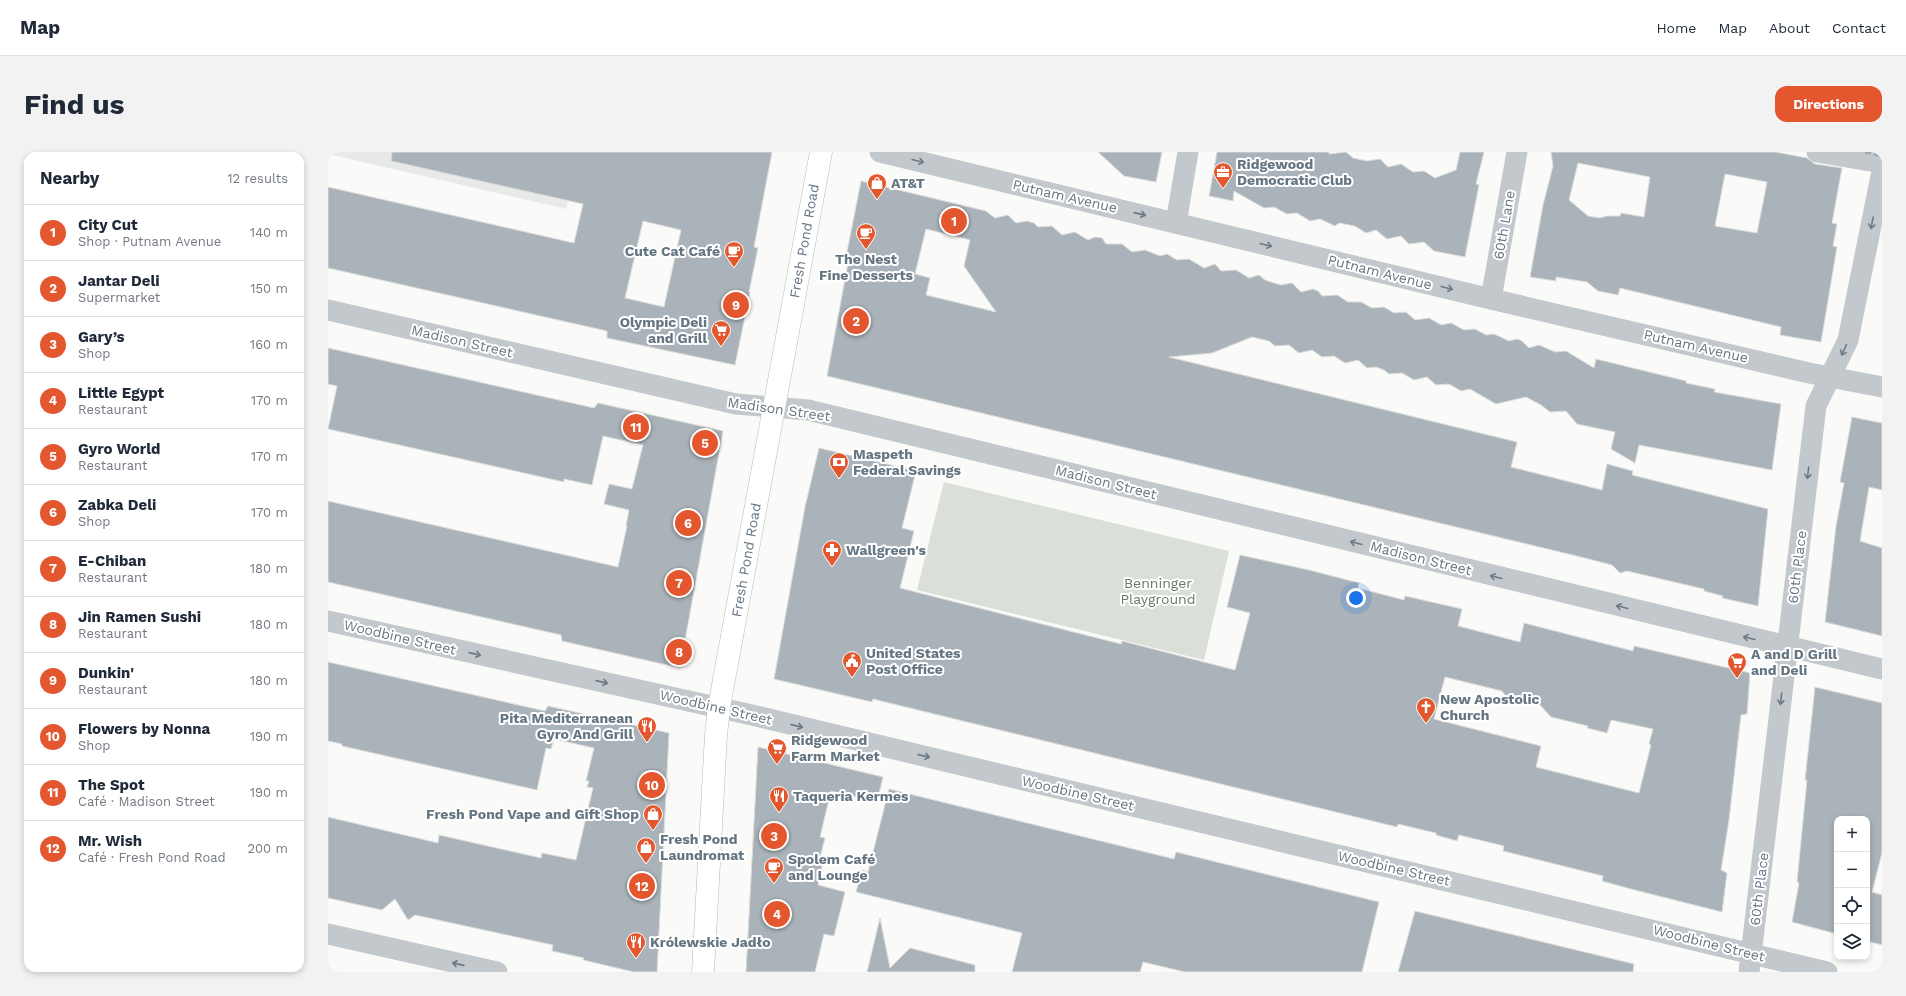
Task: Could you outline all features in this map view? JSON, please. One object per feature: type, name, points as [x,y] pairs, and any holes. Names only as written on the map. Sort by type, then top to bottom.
[{"type":"main road","name":"Fresh Pond Road","points":[[702,972],[716,734],[719,707],[820,152]]},
{"type":"street","name":"Putnam Avenue","points":[[880,152],[1491,299],[1830,377],[1882,387]]},
{"type":"street","points":[[1176,223],[1188,152]]},
{"type":"street","name":"60th Lane","points":[[1491,299],[1517,152]]},
{"type":"street","points":[[1817,152],[1882,163]]},
{"type":"street","name":"60th Place","points":[[1750,963],[1816,406],[1848,340],[1882,171]]},
{"type":"street","name":"Madison Street","points":[[328,310],[736,404],[808,410],[1882,669]]},
{"type":"street","name":"Woodbine Street","points":[[328,621],[719,707],[1750,963],[1827,972]]},
{"type":"street","points":[[328,934],[496,972]]},
{"type":"shaded area","points":[[328,152],[579,152],[566,209],[328,154]]},
{"type":"green space","name":"Benninger Playground","points":[[944,482],[1229,551],[1204,660],[917,590]]},
{"type":"building","points":[[392,152],[772,152],[754,247],[758,248],[735,365],[607,338],[607,331],[328,268],[328,187],[574,243],[583,204],[391,161]],"holes":[[[643,221],[681,230],[664,307],[625,298]]]},
{"type":"building","points":[[1098,152],[1162,152],[1156,182],[1124,176]]},
{"type":"building","points":[[1217,152],[1329,152],[1329,154],[1346,152],[1353,158],[1367,161],[1380,159],[1388,167],[1401,164],[1413,172],[1424,171],[1435,178],[1456,170],[1460,152],[1484,152],[1476,184],[1479,185],[1465,257],[1434,251],[1424,242],[1409,244],[1401,236],[1387,239],[1376,230],[1366,233],[1355,226],[1339,223],[1335,226],[1320,219],[1310,221],[1297,213],[1287,214],[1274,207],[1264,208],[1234,191],[1233,201],[1209,196]]},
{"type":"building","points":[[1551,152],[1775,152],[1807,158],[1815,164],[1842,168],[1832,223],[1837,224],[1833,246],[1837,247],[1821,342],[1780,335],[1781,327],[1620,288],[1618,295],[1598,291],[1587,282],[1556,277],[1556,281],[1530,277],[1543,205],[1553,166]],"holes":[[[1578,163],[1650,177],[1644,217],[1621,213],[1620,216],[1607,216],[1600,218],[1588,216],[1569,200]],[[1725,174],[1767,182],[1757,233],[1715,226]]]},
{"type":"building","points":[[861,181],[986,211],[995,218],[1008,215],[1016,223],[1027,221],[1034,223],[1038,227],[1052,226],[1062,235],[1075,232],[1088,240],[1095,237],[1102,238],[1106,244],[1122,244],[1132,252],[1145,250],[1160,256],[1167,254],[1177,260],[1189,259],[1204,268],[1215,264],[1221,271],[1236,270],[1249,278],[1259,275],[1265,280],[1281,285],[1292,283],[1301,292],[1313,289],[1318,291],[1322,296],[1337,295],[1348,302],[1361,302],[1372,308],[1384,307],[1394,313],[1406,312],[1415,320],[1429,318],[1441,325],[1451,323],[1464,330],[1475,329],[1486,335],[1494,334],[1509,341],[1517,339],[1522,341],[1529,348],[1539,345],[1555,352],[1566,351],[1594,368],[1596,359],[1686,381],[1686,383],[1715,389],[1714,392],[1781,404],[1772,470],[1639,445],[1635,463],[1611,449],[1615,432],[1577,424],[1566,411],[1550,412],[1526,397],[1496,404],[1470,389],[1461,391],[1449,384],[1436,385],[1427,377],[1414,380],[1402,373],[1389,374],[1376,367],[1367,368],[1358,360],[1345,363],[1334,356],[1322,357],[1312,350],[1299,353],[1289,345],[1275,346],[1269,341],[1252,337],[1212,353],[1169,357],[1517,442],[1511,467],[1602,490],[1607,464],[1633,471],[1632,475],[1768,509],[1758,606],[1722,598],[1723,596],[1704,591],[1704,589],[1627,571],[1620,573],[1612,565],[1581,557],[827,376],[849,258],[846,257]],"holes":[[[926,229],[970,240],[964,266],[996,312],[926,295],[930,278],[915,274]]]},
{"type":"building","points":[[328,348],[594,408],[598,403],[723,431],[680,668],[562,641],[561,635],[328,582],[328,501],[618,567],[629,510],[604,504],[609,484],[632,489],[643,445],[603,436],[592,485],[564,479],[564,482],[328,429],[337,386],[328,384]]},
{"type":"building","points":[[1852,417],[1882,423],[1882,490],[1869,487],[1860,541],[1882,548],[1882,636],[1825,622],[1836,526],[1844,483],[1840,482]]},
{"type":"building","points":[[819,448],[916,471],[902,528],[914,531],[900,588],[1121,644],[1122,641],[1235,670],[1250,613],[1227,607],[1240,555],[1309,570],[1359,583],[1358,588],[1404,600],[1405,596],[1462,609],[1458,626],[1520,642],[1524,623],[1633,651],[1634,646],[1750,673],[1747,714],[1741,715],[1729,820],[1721,870],[1727,873],[1722,912],[1602,881],[1603,876],[1503,851],[1504,846],[1459,835],[1457,841],[1436,835],[1436,833],[1398,824],[1397,827],[873,699],[872,702],[774,679],[805,507]],"holes":[[[1445,677],[1502,691],[1513,705],[1520,700],[1540,705],[1551,717],[1588,726],[1587,728],[1607,733],[1611,720],[1653,729],[1649,744],[1651,745],[1639,793],[1536,767],[1541,746],[1434,719]]]},
{"type":"building","points":[[328,662],[545,711],[548,706],[669,733],[657,972],[634,972],[583,960],[584,958],[552,951],[553,945],[415,915],[408,920],[395,899],[382,910],[328,898],[328,817],[438,843],[439,835],[541,858],[542,853],[576,860],[593,788],[587,787],[589,781],[586,781],[594,748],[554,739],[551,749],[546,748],[537,790],[342,746],[342,744],[328,741]]},
{"type":"building","points":[[1815,687],[1882,703],[1882,853],[1872,892],[1882,895],[1882,945],[1870,942],[1870,816],[1834,816],[1834,933],[1792,922],[1799,883],[1797,882],[1807,780],[1805,780]]},
{"type":"building","points":[[758,747],[883,777],[877,802],[831,791],[820,837],[825,838],[819,861],[823,861],[818,885],[845,892],[834,936],[824,934],[815,972],[746,972]]},
{"type":"building","points":[[889,789],[1174,859],[1176,852],[1379,902],[1362,972],[1185,972],[1143,962],[1140,972],[1012,972],[1022,933],[856,892],[862,870],[868,872]]},
{"type":"building","points":[[1415,911],[1634,964],[1633,972],[1398,972]]},
{"type":"building","points":[[880,918],[890,968],[910,948],[975,965],[975,972],[867,972]]},
{"type":"railway","points":[[1865,152],[1882,156]]},
{"type":"place","name":"Ridgewood Democratic Club","points":[[1223,189]]},
{"type":"place","name":"AT&T","points":[[877,200]]},
{"type":"place","name":"City Cut","points":[[954,221]]},
{"type":"place","name":"The Nest Fine Desserts","points":[[866,250]]},
{"type":"place","name":"Cute Cat Café","points":[[734,268]]},
{"type":"place","name":"Dunkin'","points":[[736,305]]},
{"type":"place","name":"Jantar Deli","points":[[856,321]]},
{"type":"place","name":"Olympic Deli and Grill","points":[[721,347]]},
{"type":"place","name":"The Spot","points":[[636,427]]},
{"type":"place","name":"Gyro World","points":[[705,443]]},
{"type":"place","name":"Maspeth Federal Savings","points":[[839,479]]},
{"type":"place","name":"Zabka Deli","points":[[688,523]]},
{"type":"place","name":"Wallgreen's","points":[[832,567]]},
{"type":"place","name":"E-Chiban","points":[[679,583]]},
{"type":"place","name":"Jin Ramen Sushi","points":[[679,652]]},
{"type":"place","name":"United States Post Office","points":[[852,678]]},
{"type":"place","name":"A and D Grill and Deli","points":[[1737,679]]},
{"type":"place","name":"New Apostolic Church","points":[[1426,724]]},
{"type":"place","name":"Pita Mediterranean Gyro And Grill","points":[[647,743]]},
{"type":"place","name":"Ridgewood Farm Market","points":[[777,765]]},
{"type":"place","name":"Flowers by Nonna","points":[[652,785]]},
{"type":"place","name":"Taqueria Kermes","points":[[779,813]]},
{"type":"place","name":"Fresh Pond Vape and Gift Shop","points":[[653,831]]},
{"type":"place","name":"Gary’s","points":[[774,836]]},
{"type":"place","name":"Fresh Pond Laundromat","points":[[646,864]]},
{"type":"place","name":"Spolem Café and Lounge","points":[[774,884]]},
{"type":"place","name":"Mr. Wish","points":[[642,886]]},
{"type":"place","name":"Little Egypt","points":[[777,914]]},
{"type":"place","name":"Królewskie Jadło","points":[[636,959]]}]
